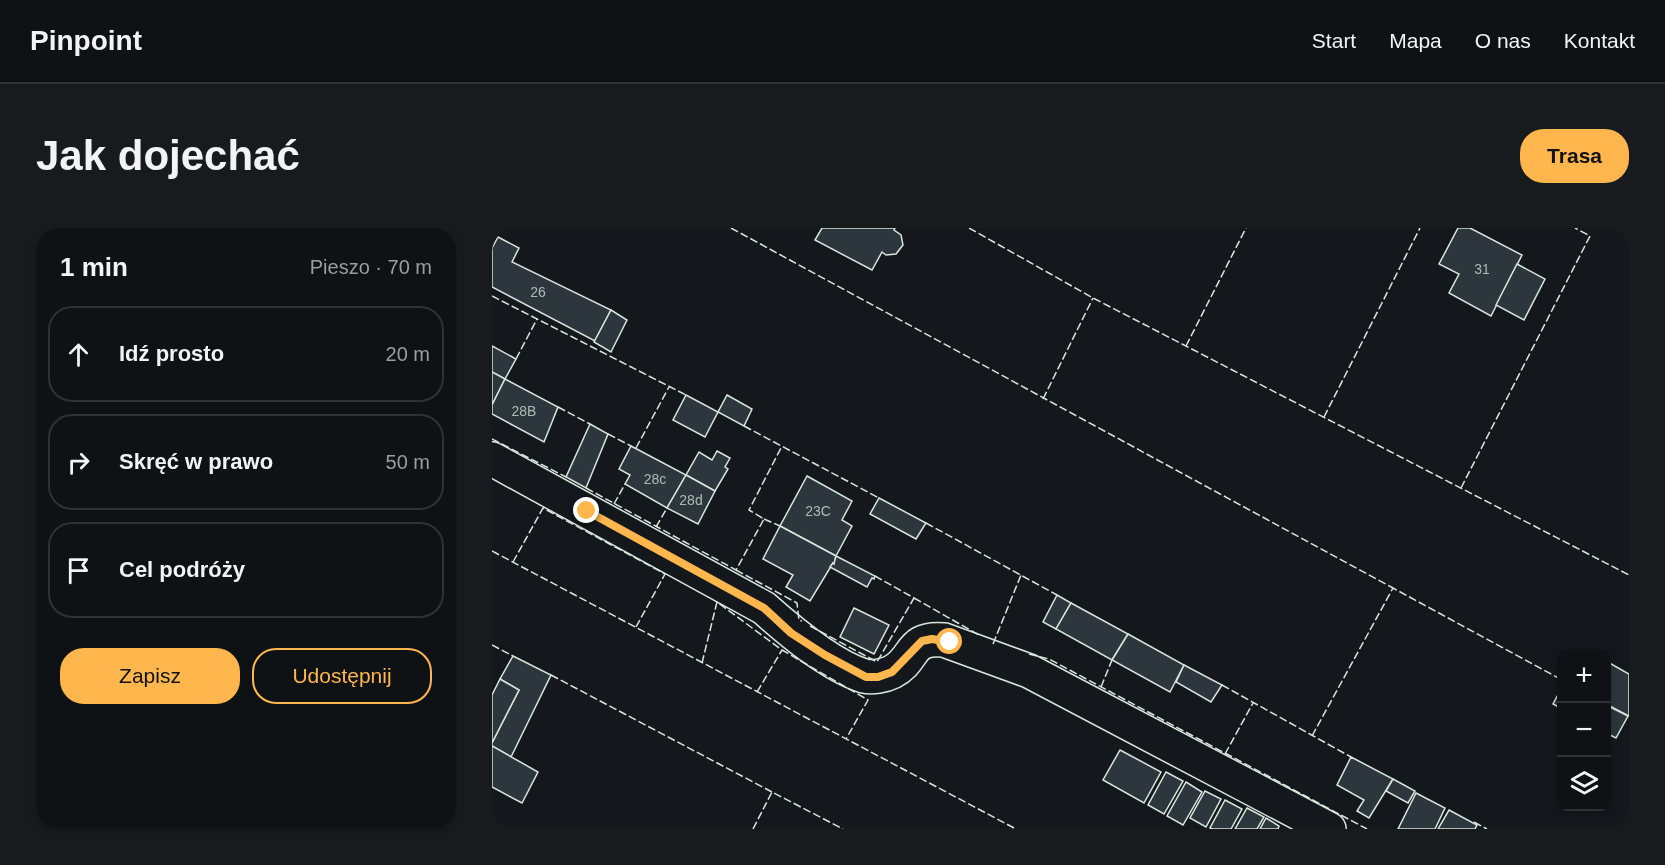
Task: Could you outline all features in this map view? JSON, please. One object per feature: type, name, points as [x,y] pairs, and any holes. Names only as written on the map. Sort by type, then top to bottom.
[{"type":"lane","points":[[492,459],[764,608],[791,633],[866,677],[878,677],[892,672],[922,641],[944,640],[1029,671],[1329,829]]},
{"type":"building","points":[[822,228],[895,228],[894,230],[901,235],[903,245],[896,254],[886,255],[882,252],[872,270],[815,240]]},
{"type":"building","points":[[1458,228],[1470,228],[1522,255],[1491,316],[1449,293],[1459,274],[1439,264]]},
{"type":"building","points":[[498,237],[519,248],[512,262],[611,310],[595,341],[492,287],[492,248]]},
{"type":"building","points":[[1517,264],[1545,279],[1524,320],[1496,305]]},
{"type":"building","points":[[611,310],[627,320],[611,352],[594,342]]},
{"type":"building","points":[[492,346],[516,359],[505,379],[492,372]]},
{"type":"building","points":[[492,372],[505,379],[492,405]]},
{"type":"building","points":[[505,379],[558,407],[544,442],[492,414],[492,405]]},
{"type":"building","points":[[686,395],[718,412],[705,437],[673,420]]},
{"type":"building","points":[[727,395],[752,409],[744,426],[718,412]]},
{"type":"building","points":[[590,424],[608,434],[586,488],[566,477]]},
{"type":"building","points":[[631,446],[686,475],[667,508],[625,484],[630,475],[619,469]]},
{"type":"building","points":[[717,451],[730,458],[725,467],[728,469],[715,491],[686,475],[699,452],[712,460]]},
{"type":"building","points":[[686,475],[715,491],[698,524],[667,508]]},
{"type":"building","points":[[807,476],[852,501],[842,520],[852,526],[836,556],[780,526]]},
{"type":"building","points":[[879,498],[926,523],[916,539],[870,514]]},
{"type":"building","points":[[780,526],[836,556],[834,564],[810,601],[786,587],[793,575],[763,559]]},
{"type":"building","points":[[836,556],[875,576],[874,579],[872,578],[867,587],[830,567],[834,564]]},
{"type":"building","points":[[1057,595],[1071,603],[1056,629],[1043,622]]},
{"type":"building","points":[[1071,603],[1128,634],[1112,660],[1056,629]]},
{"type":"building","points":[[854,608],[889,625],[874,654],[840,637]]},
{"type":"building","points":[[1128,634],[1184,665],[1170,692],[1112,660]]},
{"type":"building","points":[[513,656],[551,675],[511,757],[492,746],[492,743],[519,690],[500,679]]},
{"type":"building","points":[[1611,664],[1629,674],[1629,716],[1611,707]]},
{"type":"building","points":[[1184,665],[1222,685],[1211,702],[1176,682]]},
{"type":"building","points":[[500,679],[519,690],[492,743],[492,695]]},
{"type":"building","points":[[1611,708],[1628,716],[1616,738],[1611,736]]},
{"type":"building","points":[[492,746],[538,772],[522,803],[492,787]]},
{"type":"building","points":[[1120,750],[1161,772],[1144,803],[1103,780]]},
{"type":"building","points":[[1351,757],[1393,779],[1369,818],[1357,811],[1364,800],[1337,785]]},
{"type":"building","points":[[1166,772],[1183,781],[1164,814],[1148,805]]},
{"type":"building","points":[[1393,779],[1415,791],[1408,803],[1386,791]]},
{"type":"building","points":[[1186,782],[1202,792],[1183,825],[1167,816]]},
{"type":"building","points":[[1205,791],[1221,799],[1206,827],[1190,818]]},
{"type":"building","points":[[1416,793],[1445,808],[1435,829],[1398,829]]},
{"type":"building","points":[[1225,800],[1242,809],[1231,829],[1212,829],[1210,828]]},
{"type":"building","points":[[1247,808],[1264,817],[1257,829],[1235,829]]},
{"type":"building","points":[[1449,810],[1477,825],[1475,829],[1438,829]]},
{"type":"building","points":[[1266,818],[1279,826],[1278,829],[1260,829]]},
{"type":"fence","points":[[731,228],[1393,588]]},
{"type":"fence","points":[[969,228],[1093,298],[1629,575]]},
{"type":"fence","points":[[1186,346],[1246,228]]},
{"type":"fence","points":[[1324,417],[1420,228]]},
{"type":"fence","points":[[1461,488],[1590,236],[1575,228]]},
{"type":"fence","points":[[492,296],[686,395]]},
{"type":"fence","points":[[1043,399],[1093,298]]},
{"type":"fence","points":[[516,359],[537,319]]},
{"type":"fence","points":[[636,448],[669,387]]},
{"type":"fence","points":[[558,407],[590,424]]},
{"type":"fence","points":[[744,426],[879,498]]},
{"type":"fence","points":[[608,434],[631,446]]},
{"type":"fence","points":[[492,439],[566,477]]},
{"type":"fence","points":[[586,488],[736,570],[764,519],[749,510],[782,446]]},
{"type":"fence","points":[[614,504],[625,484]]},
{"type":"fence","points":[[513,562],[543,508],[665,574],[636,627]]},
{"type":"fence","points":[[656,527],[667,508]]},
{"type":"fence","points":[[764,519],[780,526]]},
{"type":"fence","points":[[926,523],[1057,595]]},
{"type":"fence","points":[[492,551],[1016,829]]},
{"type":"fence","points":[[736,570],[797,603],[799,620],[802,621]]},
{"type":"fence","points":[[993,644],[1021,575]]},
{"type":"fence","points":[[810,626],[877,662],[914,598],[875,576]]},
{"type":"fence","points":[[1312,736],[1393,588],[1557,677]]},
{"type":"fence","points":[[914,598],[979,635]]},
{"type":"fence","points":[[702,663],[717,602],[782,650],[868,700],[846,739]]},
{"type":"fence","points":[[492,645],[513,656]]},
{"type":"fence","points":[[757,692],[782,650]]},
{"type":"fence","points":[[1029,654],[1049,659],[1367,829]]},
{"type":"fence","points":[[1101,687],[1112,660]]},
{"type":"fence","points":[[551,675],[772,792]]},
{"type":"fence","points":[[1222,685],[1351,757]]},
{"type":"fence","points":[[1225,754],[1253,703]]},
{"type":"fence","points":[[753,829],[772,792],[843,829]]},
{"type":"fence","points":[[1474,822],[1487,829]]},
{"type":"route","points":[[587,511],[764,608],[791,633],[866,677],[878,677],[892,672],[922,641],[932,639],[950,642]]}]
